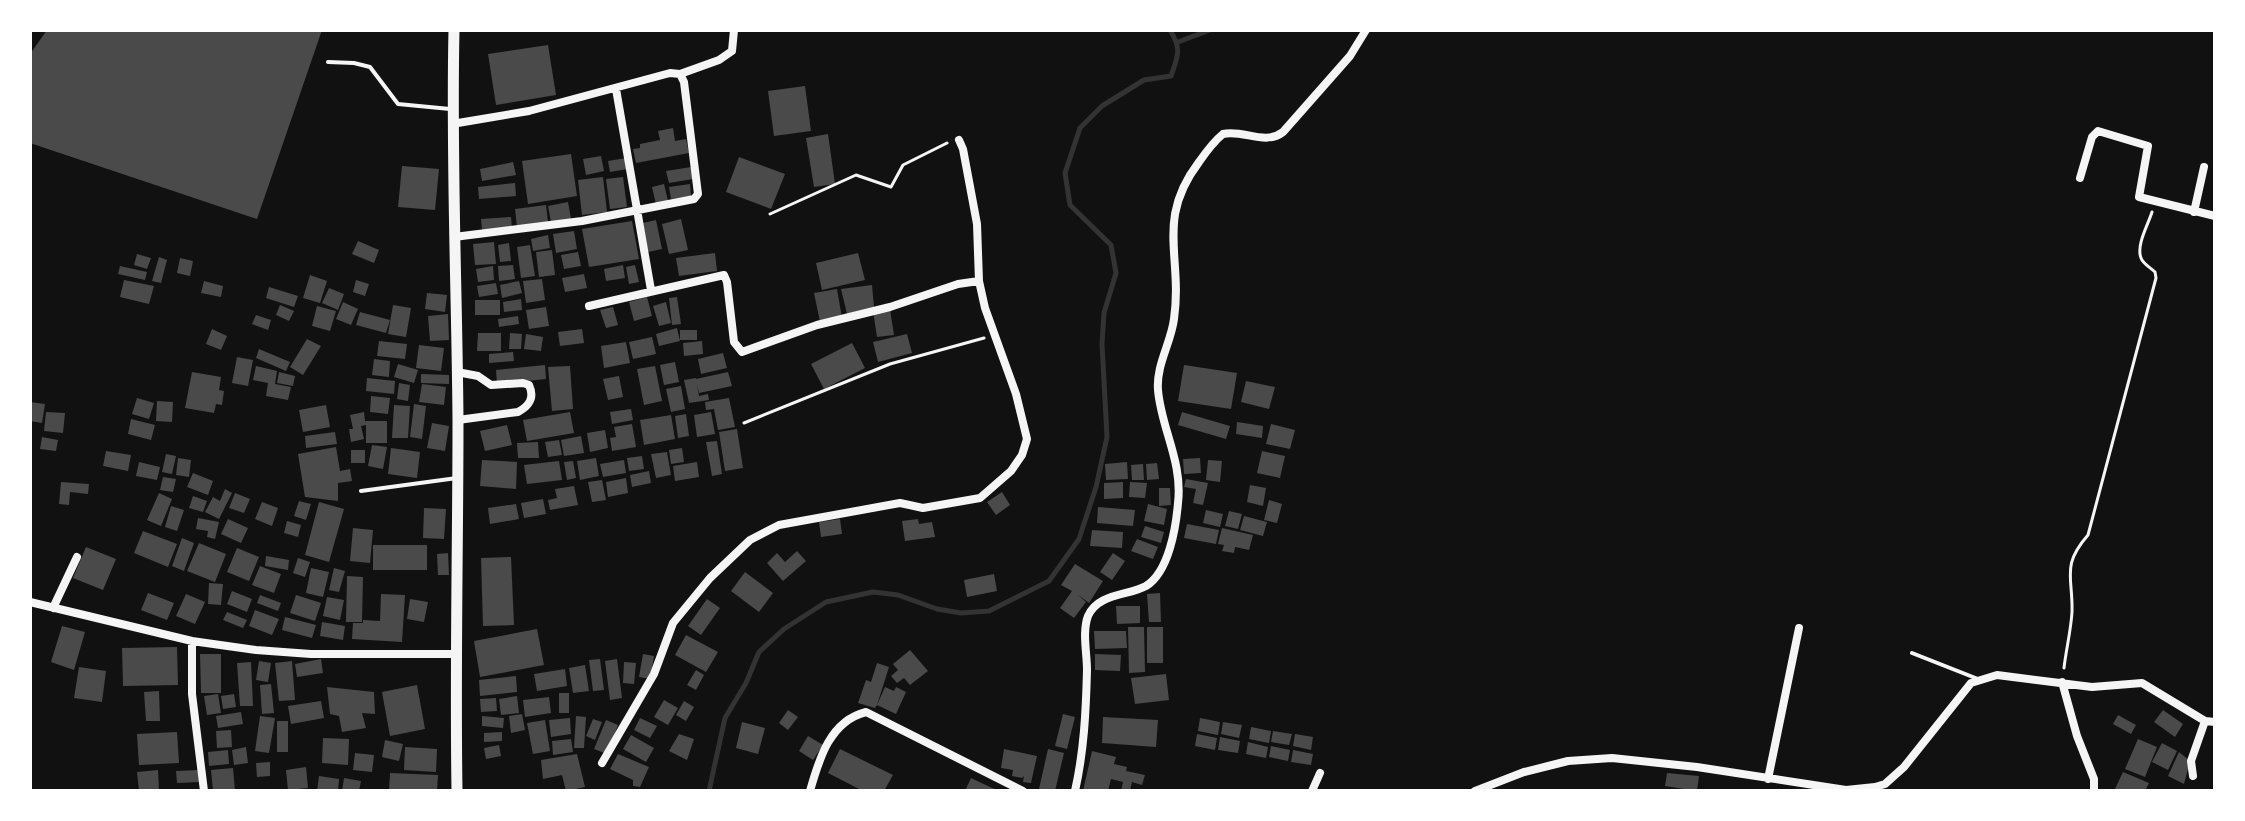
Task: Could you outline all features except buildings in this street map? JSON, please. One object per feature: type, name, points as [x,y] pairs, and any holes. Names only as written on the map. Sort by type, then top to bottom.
[{"type":"street","points":[[454,30],[452,124],[458,420],[454,654],[457,791]]},
{"type":"street","points":[[452,124],[529,111],[670,73],[680,74],[719,60],[732,51],[734,30]]},
{"type":"street","points":[[1075,791],[1085,718],[1085,628],[1089,615],[1103,601],[1147,585],[1155,577],[1165,558],[1179,501],[1176,462],[1158,392],[1158,377],[1174,320],[1176,299],[1172,223],[1179,193],[1187,177],[1223,134],[1229,132],[1265,138],[1283,132],[1350,56],[1366,30]]},
{"type":"street","points":[[454,237],[638,211],[698,196],[684,82],[680,74]]},
{"type":"street","points":[[616,89],[651,290]]},
{"type":"street","points":[[2080,178],[2096,132],[2142,144],[2148,147],[2138,195],[2215,216]]},
{"type":"street","points":[[602,763],[654,674],[673,623],[710,578],[750,540],[779,525],[900,503],[923,508],[980,498],[1011,471],[1022,455],[1027,439],[1016,394],[985,308],[979,281],[977,224],[959,140]]},
{"type":"street","points":[[2194,212],[2204,167]]},
{"type":"street","points":[[589,306],[724,275],[734,342],[742,352],[817,325],[890,307],[958,284],[979,281]]},
{"type":"street","points":[[457,372],[478,376],[491,385],[529,385],[531,397],[526,408],[518,412],[458,420]]},
{"type":"street","points":[[53,608],[77,557]]},
{"type":"street","points":[[30,602],[192,641],[256,650],[311,654],[454,654]]},
{"type":"street","points":[[1768,779],[1799,628]]},
{"type":"street","points":[[192,641],[192,694],[204,791]]},
{"type":"street","points":[[1475,791],[1524,772],[1568,761],[1593,759],[1635,760],[1846,790],[1885,784],[1904,767],[1963,690],[1978,679],[1997,675],[2092,687],[2142,683],[2210,722],[2191,761],[2193,776]]},
{"type":"street","points":[[2062,682],[2077,736],[2094,779],[2094,791]]},
{"type":"street","points":[[810,791],[819,760],[833,734],[843,722],[866,712],[1023,791]]},
{"type":"street","points":[[1312,791],[1320,773]]},
{"type":"lane","points":[[328,62],[370,67],[398,104],[452,109]]},
{"type":"lane","points":[[361,491],[457,478]]},
{"type":"lane","points":[[1912,653],[1978,679]]},
{"type":"path","points":[[770,214],[856,175],[894,186],[903,165],[959,140]]},
{"type":"path","points":[[2062,682],[2072,611],[2069,583],[2071,561],[2088,535],[2156,278],[2155,272],[2140,256],[2140,246],[2156,201]]},
{"type":"path","points":[[744,423],[890,364],[995,334]]},
{"type":"waterway","points":[[709,791],[725,718],[746,683],[759,652],[784,629],[826,602],[873,592],[898,595],[937,609],[961,613],[989,611],[1049,581],[1079,539],[1096,487],[1107,437],[1102,344],[1104,313],[1116,273],[1111,245],[1070,205],[1065,173],[1080,128],[1102,106],[1144,80],[1171,76],[1178,53],[1170,30]]},
{"type":"waterway","points":[[1178,42],[1210,30]]}]
